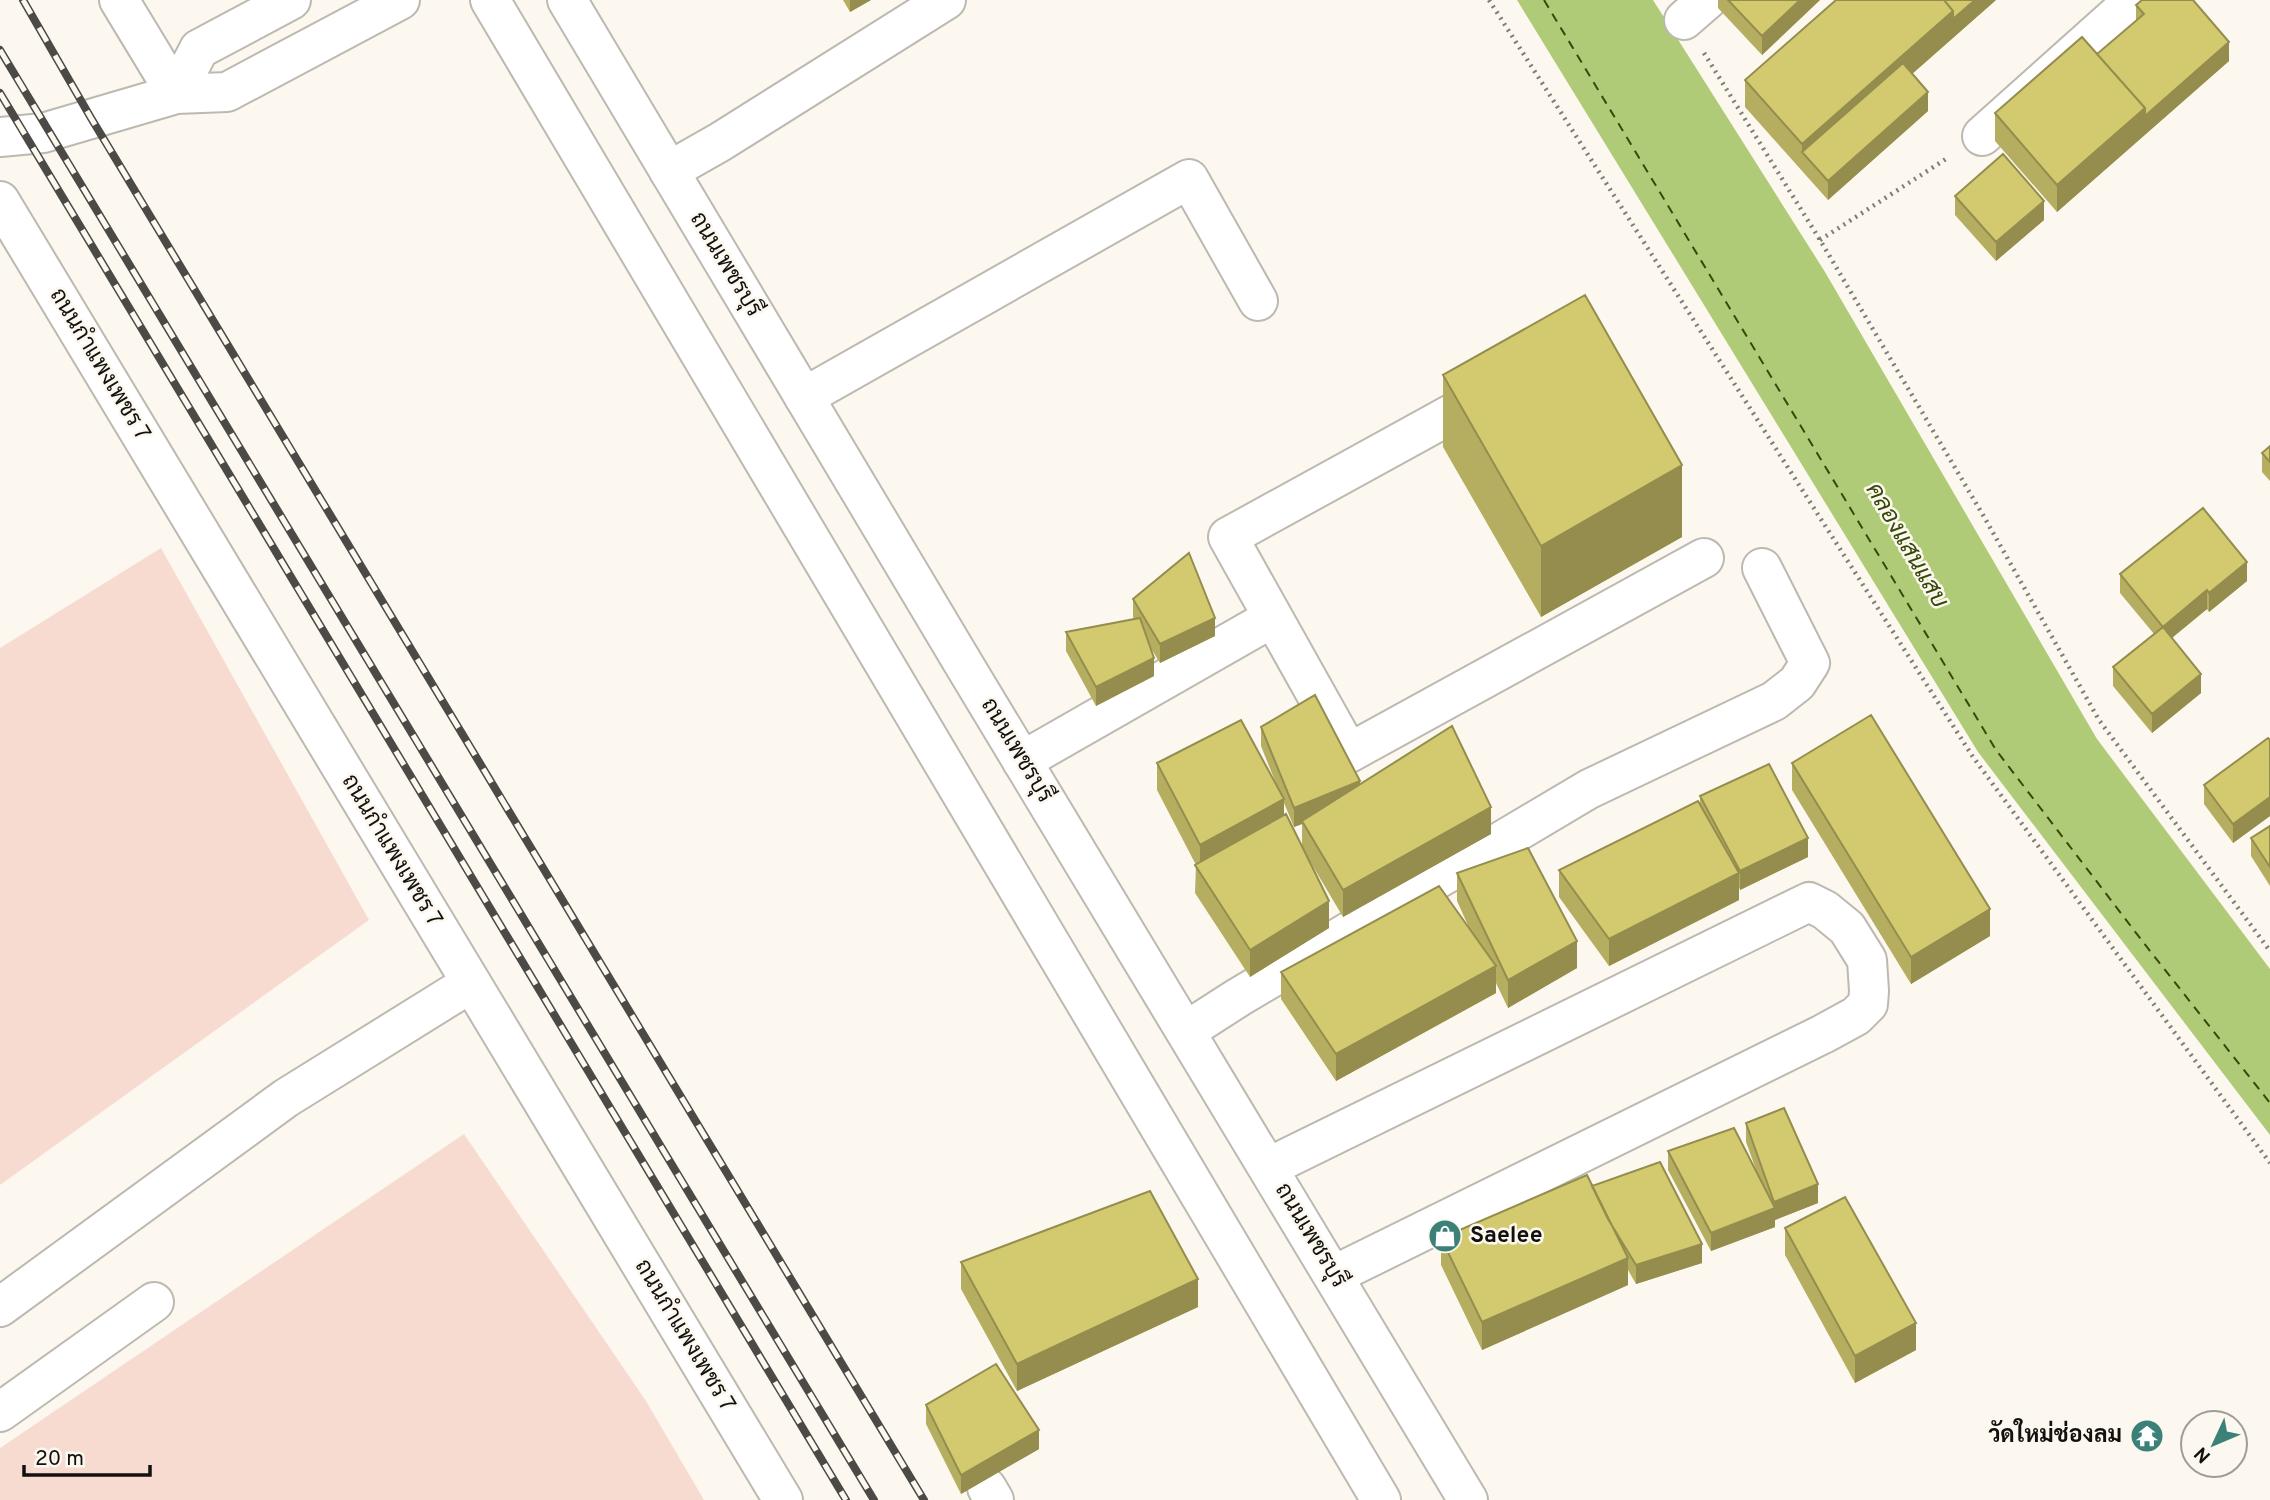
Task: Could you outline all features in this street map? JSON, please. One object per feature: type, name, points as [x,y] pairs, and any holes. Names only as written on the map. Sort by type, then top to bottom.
[{"type":"main road","points":[[119,0],[176,94]]},
{"type":"main road","points":[[176,94],[199,49],[291,0]]},
{"type":"main road","points":[[0,137],[43,132],[176,94],[227,92],[400,0]]},
{"type":"main road","points":[[490,0],[1381,1500]]},
{"type":"main road","name":"ถนนเพชรบุรี","points":[[567,0],[1468,1500]]},
{"type":"main road","points":[[669,171],[720,142],[946,0]]},
{"type":"main road","points":[[1982,136],[2134,0]]},
{"type":"main road","points":[[804,397],[1189,180],[1258,301]]},
{"type":"main road","name":"ถนนกำแพงเพชร 7","points":[[0,201],[783,1500]]},
{"type":"main road","points":[[1518,378],[1228,537],[1349,753],[1704,558]]},
{"type":"main road","points":[[1186,1031],[1250,990],[1589,789],[1774,701],[1797,683],[1810,663],[1762,568]]},
{"type":"main road","points":[[1022,761],[1272,618]]},
{"type":"main road","points":[[1269,1167],[1809,902],[1825,910],[1847,928],[1867,960],[1870,991],[1868,1003],[1856,1016],[1334,1275]]},
{"type":"main road","points":[[0,1307],[286,1098],[471,983]]},
{"type":"main road","points":[[0,1412],[154,1302]]},
{"type":"path","points":[[1489,0],[1973,757],[2270,1163]]},
{"type":"path","points":[[1695,10],[1819,240],[1983,515],[2099,720],[2270,951]]},
{"type":"path","points":[[1819,240],[1982,136]]},
{"type":"shaded area","points":[[161,548],[369,920],[0,1185],[0,648]]},
{"type":"shaded area","points":[[464,1134],[646,1401],[704,1500],[0,1500],[0,1448]]},
{"type":"water","name":"คลองแสนแสบ","points":[[1517,0],[1653,0],[1825,272],[2097,739],[2270,969],[2270,1135],[1978,752]]},
{"type":"building","points":[[1728,0],[1800,0],[1762,36]]},
{"type":"building","points":[[1836,0],[1944,0],[1953,11],[1802,144],[1745,80]]},
{"type":"building","points":[[1944,0],[1975,0],[1953,19],[1953,11]]},
{"type":"building","points":[[2142,0],[2193,0],[2229,42],[2145,116],[2145,108],[2097,54],[2144,14],[2136,5]]},
{"type":"building","points":[[2082,37],[2145,108],[2057,185],[1995,113]]},
{"type":"building","points":[[1903,63],[1928,92],[1828,181],[1802,152]]},
{"type":"building","points":[[2003,154],[2044,201],[1996,242],[1955,196]]},
{"type":"building","points":[[1585,295],[1682,465],[1541,546],[1443,375]]},
{"type":"building","points":[[2270,446],[2270,462],[2262,453]]},
{"type":"building","points":[[2203,508],[2247,562],[2209,593],[2207,590],[2163,627],[2120,574]]},
{"type":"building","points":[[1189,553],[1215,618],[1160,644],[1133,599]]},
{"type":"building","points":[[1140,618],[1154,658],[1096,687],[1066,632]]},
{"type":"building","points":[[2163,627],[2201,674],[2152,714],[2113,667]]},
{"type":"building","points":[[1315,695],[1360,781],[1294,808],[1261,727]]},
{"type":"building","points":[[1871,715],[1990,909],[1911,957],[1792,763]]},
{"type":"building","points":[[1241,720],[1284,799],[1200,845],[1157,763]]},
{"type":"building","points":[[1452,726],[1491,807],[1343,890],[1302,821]]},
{"type":"building","points":[[2268,738],[2270,797],[2233,824],[2204,785]]},
{"type":"building","points":[[1769,764],[1808,838],[1740,871],[1700,796]]},
{"type":"building","points":[[1698,801],[1739,873],[1609,939],[1559,870]]},
{"type":"building","points":[[1286,814],[1329,901],[1250,950],[1195,865]]},
{"type":"building","points":[[2270,826],[2270,867],[2251,838]]},
{"type":"building","points":[[1528,848],[1577,941],[1508,980],[1457,873]]},
{"type":"building","points":[[1439,886],[1496,966],[1336,1054],[1281,972]]},
{"type":"building","points":[[1784,1108],[1818,1184],[1774,1202],[1746,1123]]},
{"type":"building","points":[[1734,1128],[1775,1208],[1711,1233],[1668,1151]]},
{"type":"building","points":[[1660,1162],[1702,1244],[1636,1265],[1592,1186]]},
{"type":"building","points":[[1587,1175],[1628,1258],[1482,1322],[1441,1238]]},
{"type":"building","points":[[1150,1191],[1198,1279],[1017,1364],[961,1262]]},
{"type":"building","points":[[1845,1197],[1916,1323],[1855,1356],[1785,1228]]},
{"type":"building","points":[[996,1364],[1039,1430],[961,1475],[926,1405]]},
{"type":"ferry route","points":[[1544,0],[1996,750],[2270,1103]]},
{"type":"railway","points":[[23,0],[91,118],[924,1500]]},
{"type":"railway","points":[[0,50],[874,1500]]},
{"type":"railway","points":[[0,93],[846,1500]]},
{"type":"place","name":"Saelee","points":[[1445,1236]]},
{"type":"place","name":"วัดใหม่ช่องลม","points":[[2147,1436]]}]
